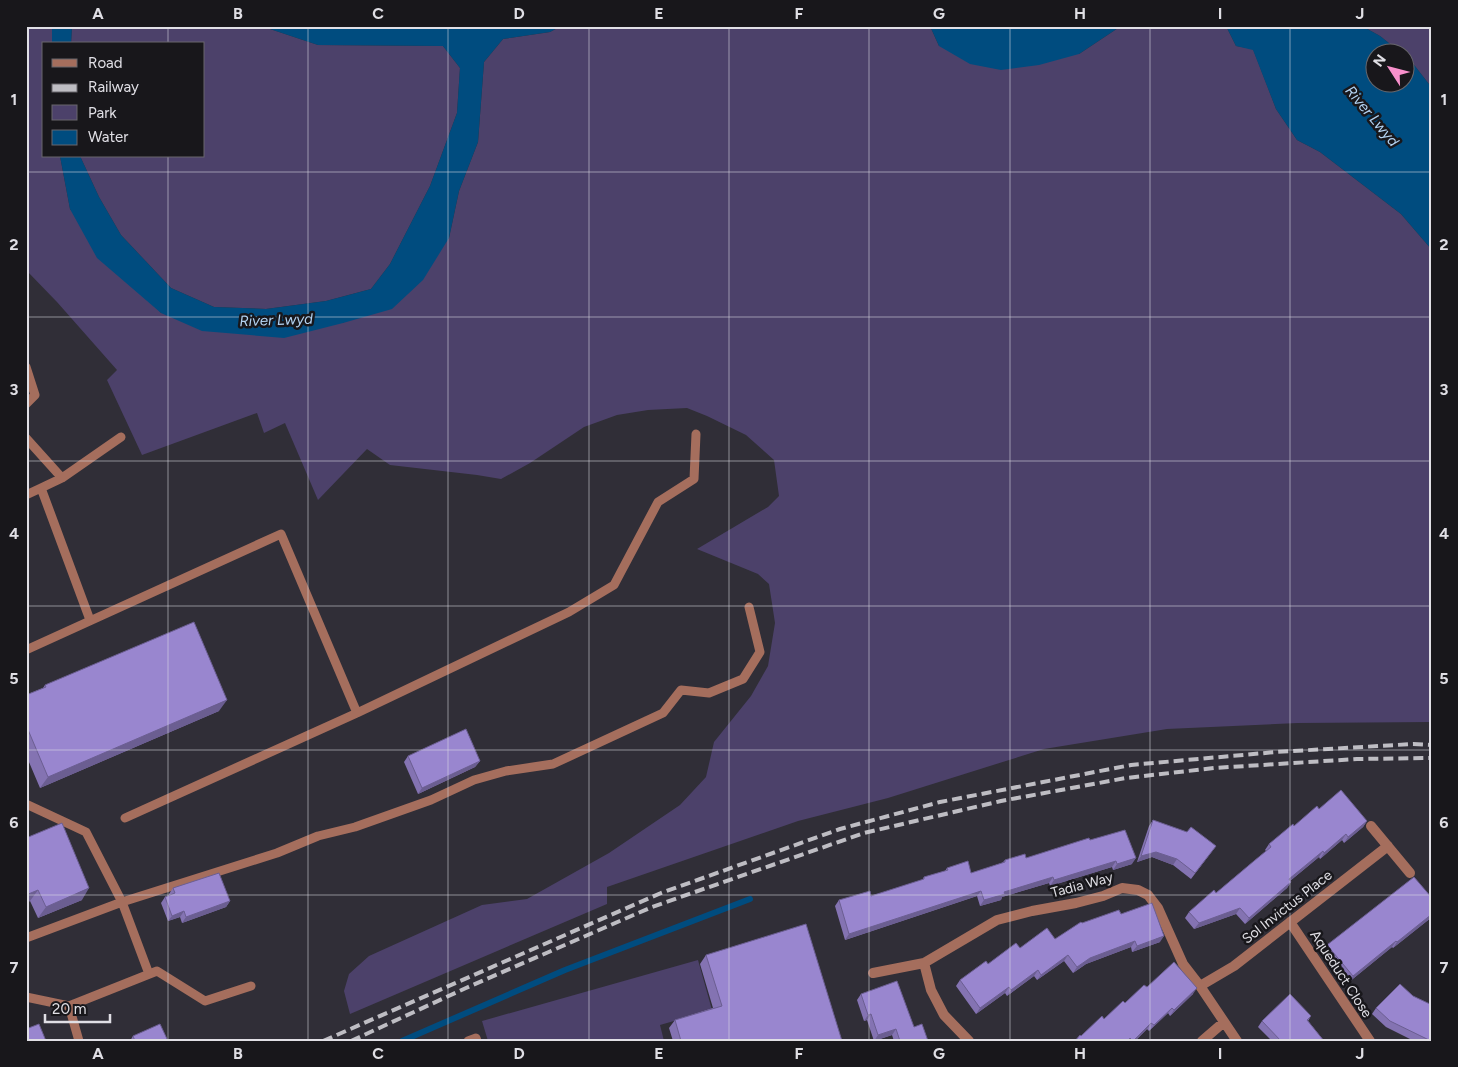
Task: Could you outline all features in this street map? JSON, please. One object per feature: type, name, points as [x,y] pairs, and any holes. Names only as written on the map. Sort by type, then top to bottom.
[{"type":"street","points":[[1371,826],[1410,873]]},
{"type":"street","name":"Sol Invictus Place","points":[[1200,986],[1234,966],[1388,846]]},
{"type":"street","name":"Tadia Way","points":[[873,973],[924,963],[997,920],[1103,896],[1122,888],[1138,890],[1148,895],[1158,908],[1183,964],[1237,1041]]},
{"type":"street","name":"Aqueduct Close","points":[[1290,922],[1370,1041]]},
{"type":"street","points":[[924,963],[931,990],[944,1015],[969,1041]]},
{"type":"street","points":[[1202,1041],[1224,1022]]},
{"type":"lane","points":[[26,367],[35,396],[26,404]]},
{"type":"lane","points":[[125,818],[357,713],[569,612],[614,585],[658,502],[694,479],[696,434]]},
{"type":"lane","points":[[26,495],[62,478],[121,437]]},
{"type":"lane","points":[[26,438],[62,478]]},
{"type":"lane","points":[[41,488],[90,620]]},
{"type":"lane","points":[[26,650],[281,534],[357,713]]},
{"type":"lane","points":[[26,938],[122,902],[277,853],[318,836],[355,827],[431,800],[474,780],[506,771],[553,764],[663,713],[681,690],[709,694],[743,679],[760,652],[749,607]]},
{"type":"lane","points":[[26,804],[86,832],[122,902],[149,974]]},
{"type":"lane","points":[[26,997],[69,1006],[157,971],[205,1001],[251,986]]},
{"type":"lane","points":[[69,1006],[79,1041]]},
{"type":"lane","points":[[468,1041],[476,1038],[477,1041]]},
{"type":"green space","points":[[26,26],[52,26],[52,42],[42,42],[42,158],[60,158],[70,209],[161,313],[343,323],[449,238],[459,191],[478,142],[484,62],[503,39],[550,32],[561,26],[930,26],[939,46],[1079,54],[1121,26],[1226,26],[1236,46],[1253,49],[1276,109],[1297,140],[1320,152],[1401,214],[1432,250],[1432,722],[1298,723],[1167,729],[1044,749],[888,798],[798,821],[607,887],[607,904],[350,1014],[344,991],[349,974],[369,956],[482,905],[527,899],[609,853],[680,805],[706,777],[714,742],[751,696],[768,666],[775,623],[769,584],[758,574],[697,549],[768,507],[779,496],[774,460],[746,435],[687,408],[648,410],[617,415],[584,427],[530,463],[501,479],[390,465],[367,449],[318,500],[285,423],[264,433],[257,413],[142,455],[107,380],[117,370],[26,270]]},
{"type":"green space","points":[[72,26],[261,26],[318,45],[443,46],[460,68],[457,113],[430,186],[390,264],[371,289],[326,301],[266,309],[214,307],[171,288],[121,235],[99,197],[81,158],[205,158],[205,42],[71,42]]},
{"type":"green space","points":[[1362,26],[1432,26],[1432,88],[1416,67],[1416,42],[1388,42]]},
{"type":"green space","points":[[698,960],[712,1010],[660,1025],[664,1041],[488,1041],[482,1021]]},
{"type":"water","points":[[52,26],[72,26],[71,42],[52,42]]},
{"type":"water","name":"River Lwyd","points":[[261,26],[561,26],[550,32],[503,39],[484,62],[478,142],[459,191],[449,238],[423,280],[392,309],[284,338],[202,331],[161,313],[97,258],[70,209],[60,158],[81,158],[99,197],[121,235],[171,288],[214,307],[266,309],[326,301],[371,289],[390,264],[430,186],[457,113],[460,68],[443,46],[318,45]]},
{"type":"water","points":[[930,26],[1121,26],[1079,54],[1039,65],[1001,70],[970,64],[939,46]]},
{"type":"water","name":"River Lwyd","points":[[1226,26],[1362,26],[1388,42],[1366,42],[1366,92],[1416,92],[1416,67],[1432,88],[1432,250],[1401,214],[1320,152],[1297,140],[1276,109],[1253,50],[1236,46]]},
{"type":"building","points":[[194,622],[227,700],[48,777],[26,725],[26,695],[46,687],[45,685]]},
{"type":"building","points":[[466,729],[480,761],[422,788],[408,756]]},
{"type":"building","points":[[1341,790],[1367,821],[1348,837],[1346,834],[1324,853],[1323,851],[1289,879],[1291,882],[1249,918],[1240,908],[1199,923],[1189,912],[1214,890],[1216,893],[1271,847],[1269,844],[1293,824],[1294,826],[1317,806],[1319,809]]},
{"type":"building","points":[[1153,820],[1187,832],[1191,827],[1216,846],[1195,873],[1177,859],[1156,852],[1141,856]]},
{"type":"building","points":[[62,823],[89,888],[46,907],[38,890],[26,895],[26,838]]},
{"type":"building","points":[[1125,830],[1136,858],[1117,864],[1116,861],[1054,880],[1053,877],[984,900],[981,891],[849,934],[839,900],[870,891],[871,896],[924,879],[924,877],[948,870],[947,868],[968,861],[971,873],[1025,854],[1026,858],[1089,838],[1090,840]]},
{"type":"building","points":[[219,873],[230,901],[186,917],[184,911],[172,916],[165,897],[175,893],[173,888]]},
{"type":"building","points":[[1414,877],[1432,898],[1432,914],[1353,976],[1327,945]]},
{"type":"building","points":[[1152,903],[1164,936],[1137,946],[1135,941],[1090,958],[1077,967],[1068,955],[1041,975],[1038,970],[1011,990],[1009,987],[980,1008],[960,980],[986,961],[988,964],[1016,943],[1020,948],[1047,928],[1055,939],[1081,922],[1119,910],[1121,914]]},
{"type":"building","points":[[806,924],[842,1041],[681,1041],[675,1020],[722,1006],[706,955]]},
{"type":"building","points":[[1174,962],[1197,988],[1174,1010],[1172,1008],[1154,1025],[1151,1023],[1133,1041],[1130,1038],[1128,1041],[1075,1041],[1102,1016],[1104,1019],[1144,985],[1147,987]]},
{"type":"building","points":[[897,981],[914,1027],[922,1024],[928,1041],[900,1041],[896,1029],[878,1035],[871,1014],[868,1015],[861,994]]},
{"type":"building","points":[[1400,984],[1413,996],[1432,1005],[1432,1034],[1429,1040],[1390,1021],[1376,1008]]},
{"type":"building","points":[[1290,994],[1311,1016],[1307,1020],[1324,1041],[1281,1041],[1262,1021]]},
{"type":"building","points":[[39,1024],[46,1041],[26,1041],[26,1029]]},
{"type":"building","points":[[160,1024],[168,1041],[135,1041],[133,1036]]},
{"type":"waterway","points":[[402,1041],[565,970],[750,899]]},
{"type":"railway","points":[[323,1041],[661,893],[840,829],[940,802],[1131,765],[1276,752],[1413,744],[1432,745]]},
{"type":"railway","points":[[351,1041],[466,988],[652,907],[864,833],[1001,801],[1126,778],[1214,768],[1357,759],[1432,758]]}]
